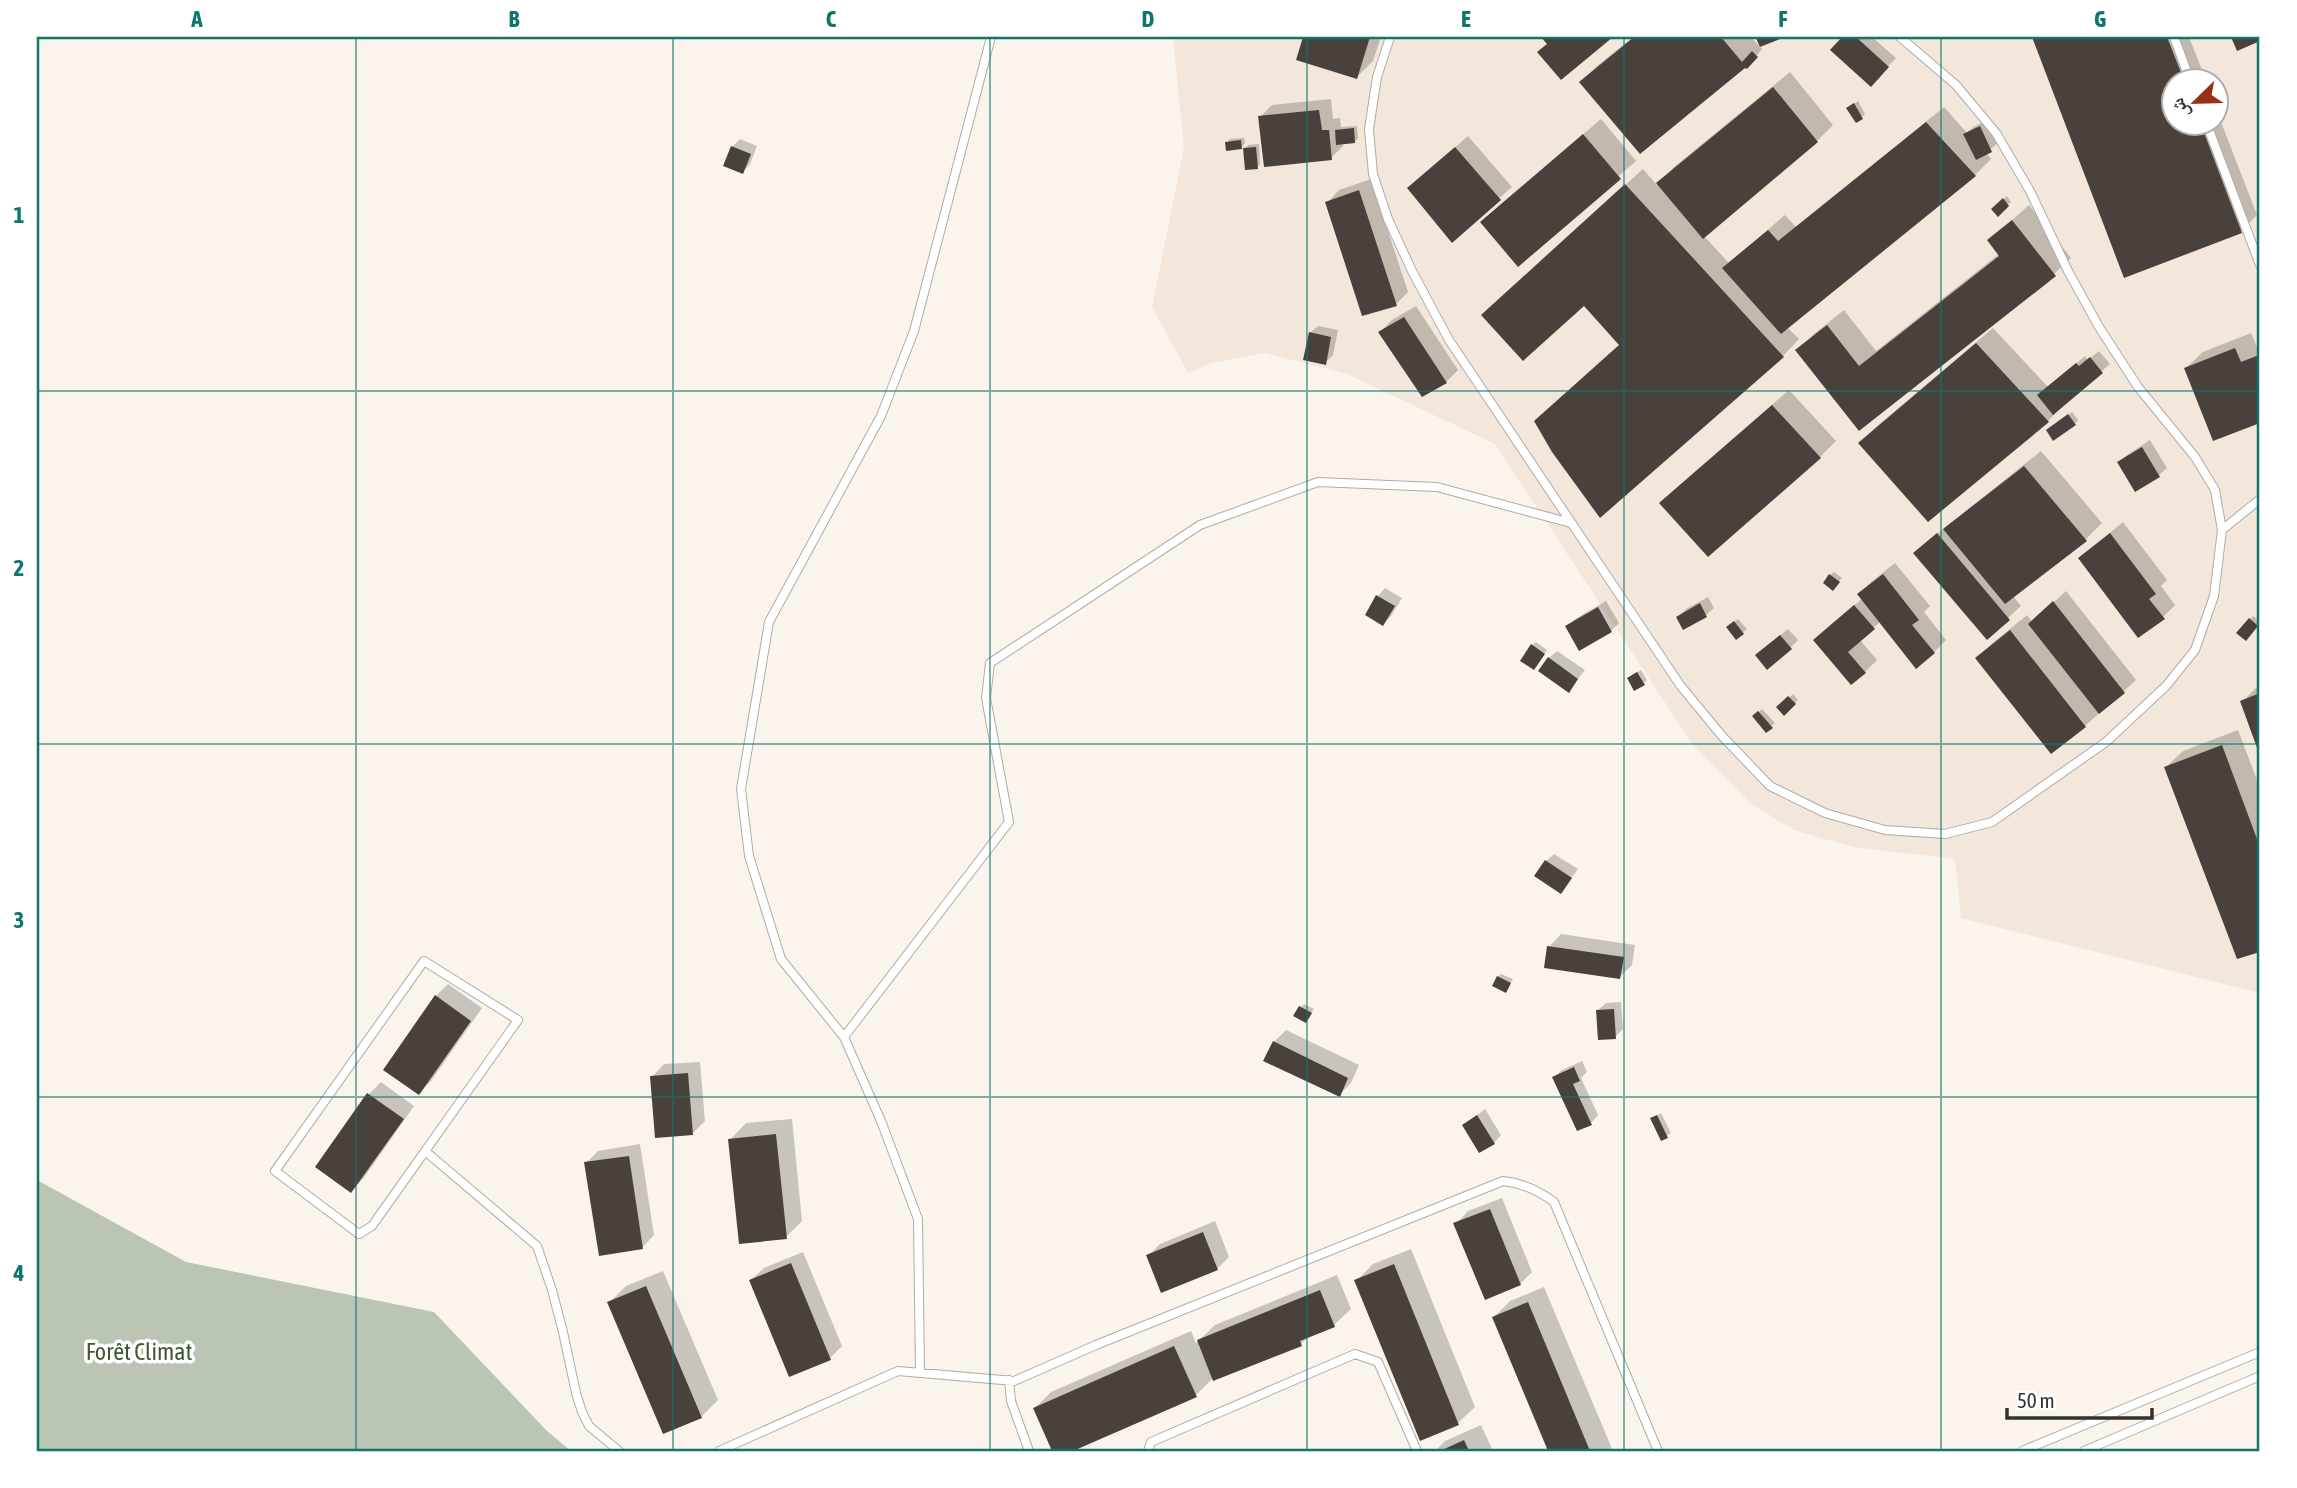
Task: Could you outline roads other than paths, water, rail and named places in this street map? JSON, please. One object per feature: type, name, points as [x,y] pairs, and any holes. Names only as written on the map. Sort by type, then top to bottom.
[{"type":"lane","points":[[920,1373],[918,1219],[881,1121],[844,1037],[781,959],[749,856],[741,789],[769,622],[881,416],[914,331],[991,37]]},
{"type":"lane","points":[[1390,37],[1377,77],[1369,129],[1373,174],[1388,219],[1449,340],[1680,685],[1722,736],[1770,786],[1825,813],[1885,831],[1945,834],[1992,822],[2105,743],[2165,686],[2195,650],[2214,596],[2222,530],[2215,490],[2196,457],[2138,387],[2099,327],[1997,133],[1956,85],[1899,37]]},
{"type":"lane","points":[[2174,37],[2185,66]]},
{"type":"lane","points":[[2211,136],[2260,265]]},
{"type":"lane","points":[[844,1037],[1009,822],[986,698],[990,663],[1200,525],[1318,482],[1437,487],[1571,523]]},
{"type":"lane","points":[[2222,530],[2260,499]]},
{"type":"lane","points":[[424,961],[518,1020],[425,1151],[372,1226],[359,1234],[275,1171],[424,961]]},
{"type":"lane","points":[[425,1151],[537,1246],[561,1322],[582,1412],[589,1426],[619,1451]]},
{"type":"lane","points":[[719,1451],[898,1371],[1014,1381],[1108,1340],[1503,1181],[1517,1182],[1539,1191],[1554,1202],[1658,1451]]},
{"type":"lane","points":[[2022,1451],[2260,1352]]},
{"type":"lane","points":[[1149,1451],[1151,1442],[1355,1354],[1378,1362],[1417,1451]]},
{"type":"lane","points":[[2084,1451],[2260,1376]]},
{"type":"lane","points":[[1009,1380],[1011,1401],[1029,1451]]},
{"type":"park label","name":"Forêt Climat","points":[[139,1351]]}]
